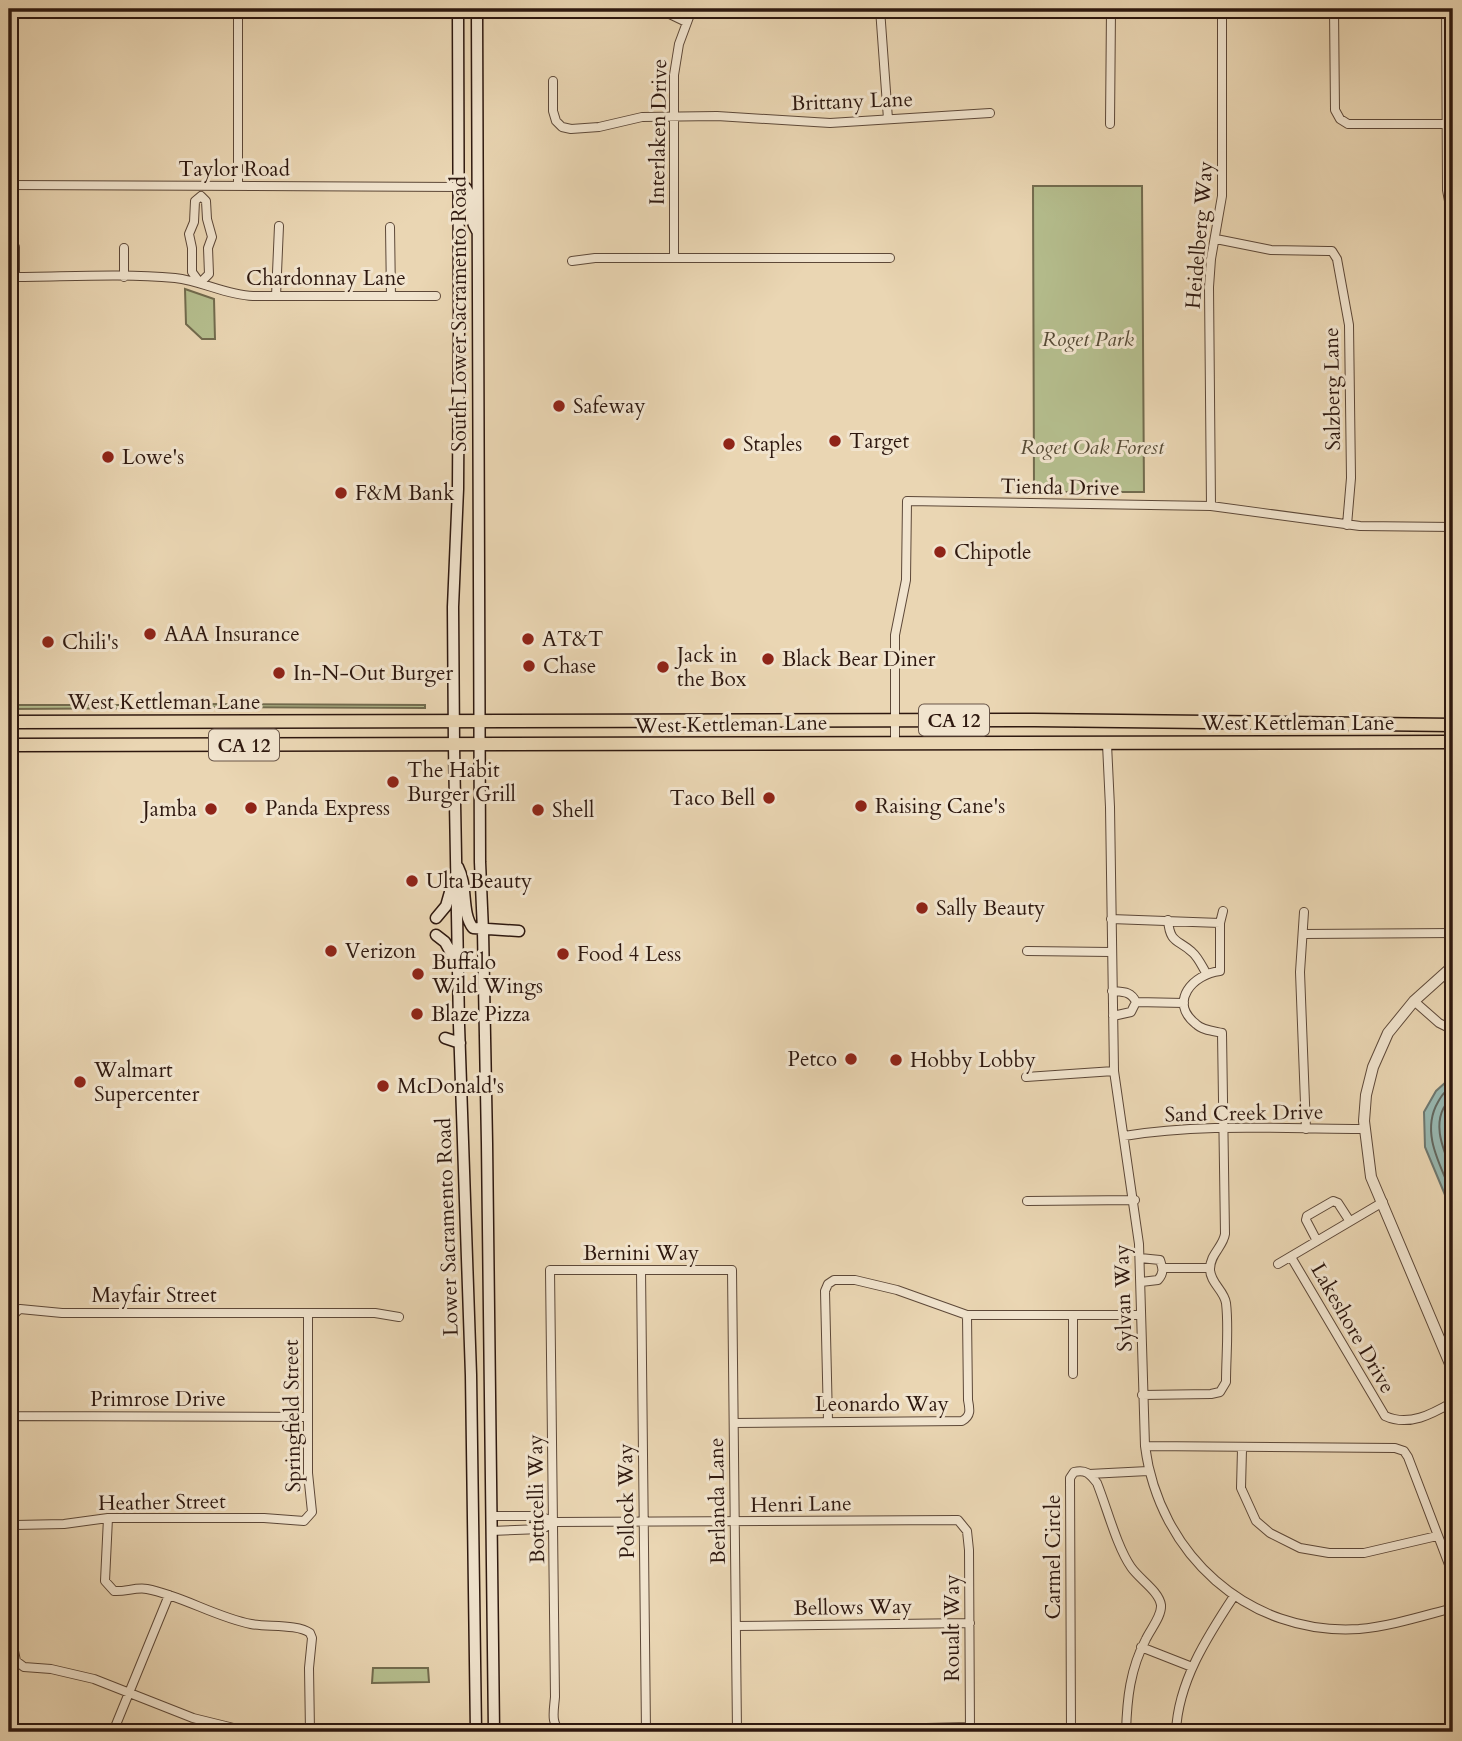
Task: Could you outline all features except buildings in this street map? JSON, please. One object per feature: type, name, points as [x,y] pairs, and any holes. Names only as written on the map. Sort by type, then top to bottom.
[{"type":"main road","name":"South Lower Sacramento Road","points":[[454,721],[453,607],[458,455],[458,9]]},
{"type":"main road","name":"South Lower Sacramento Road","points":[[477,9],[479,746]]},
{"type":"main road","points":[[459,187],[466,188],[469,193],[471,221],[478,234]]},
{"type":"main road","name":"West Kettleman Lane","points":[[9,722],[895,720],[1453,724]]},
{"type":"main road","name":"Lower Sacramento Road","points":[[454,721],[458,977],[470,1350],[476,1732]]},
{"type":"main road","name":"West Kettleman Lane","points":[[9,745],[1453,742]]},
{"type":"main road","name":"Lower Sacramento Road","points":[[479,746],[494,1732]]},
{"type":"main road","points":[[436,918],[446,906],[456,861]]},
{"type":"main road","points":[[456,861],[463,877],[468,922],[473,929],[519,932]]},
{"type":"main road","points":[[436,935],[450,949],[458,977]]},
{"type":"main road","points":[[445,1043],[460,1043]]},
{"type":"street","points":[[237,186],[238,9]]},
{"type":"street","points":[[659,9],[685,22]]},
{"type":"street","name":"Interlaken Drive","points":[[674,258],[673,116],[676,55],[685,22],[692,9]]},
{"type":"street","points":[[880,9],[888,119]]},
{"type":"street","points":[[1110,124],[1111,9]]},
{"type":"street","name":"Heidelberg Way","points":[[1211,506],[1209,287],[1222,186],[1222,9]]},
{"type":"street","points":[[1334,9],[1335,110],[1340,119],[1348,124],[1447,124]]},
{"type":"street","points":[[1446,9],[1447,190],[1453,222]]},
{"type":"street","name":"Brittany Lane","points":[[553,81],[554,116],[559,125],[566,129],[605,126],[636,117],[731,117],[822,123],[990,113]]},
{"type":"street","name":"Taylor Road","points":[[9,186],[201,191],[237,186],[459,187]]},
{"type":"street","points":[[201,191],[206,201],[212,237],[208,248],[209,274],[200,283],[192,272],[189,234],[195,218],[195,201],[201,191]]},
{"type":"street","points":[[276,296],[276,244],[279,226]]},
{"type":"street","points":[[390,227],[391,296]]},
{"type":"street","name":"Salzberg Lane","points":[[1216,239],[1271,250],[1324,250],[1332,251],[1335,255],[1341,271],[1349,325],[1351,478],[1347,525]]},
{"type":"street","points":[[12,277],[15,247]]},
{"type":"street","points":[[124,248],[124,277]]},
{"type":"street","points":[[192,248],[208,248]]},
{"type":"street","points":[[572,261],[595,258],[890,258]]},
{"type":"street","name":"Chardonnay Lane","points":[[12,277],[173,278],[237,295],[436,296]]},
{"type":"street","name":"Tienda Drive","points":[[895,742],[895,635],[906,580],[907,501],[1211,506],[1347,525],[1453,527]]},
{"type":"street","name":"Sylvan Way","points":[[1107,744],[1114,1071],[1135,1200],[1141,1282],[1145,1446],[1149,1472],[1158,1499],[1174,1532],[1189,1554],[1214,1580],[1234,1596],[1288,1621],[1333,1629],[1360,1629],[1453,1608]]},
{"type":"street","points":[[1142,1395],[1210,1394],[1224,1389],[1226,1382],[1226,1303],[1211,1276],[1210,1268],[1212,1257],[1224,1242],[1225,1234],[1222,1033],[1196,1026],[1186,1014],[1184,1003],[1190,986],[1197,978],[1206,973],[1220,971],[1220,923],[1223,911]]},
{"type":"street","points":[[1304,912],[1300,972],[1306,1129]]},
{"type":"street","points":[[1111,919],[1220,923]]},
{"type":"street","points":[[1168,920],[1169,933],[1174,940],[1192,952],[1206,973]]},
{"type":"street","points":[[1303,934],[1453,933]]},
{"type":"street","points":[[1027,951],[1111,952]]},
{"type":"street","points":[[1453,966],[1415,1001],[1388,1033],[1373,1067],[1366,1095],[1364,1129],[1371,1177],[1453,1371]]},
{"type":"street","points":[[1112,991],[1128,993],[1134,996],[1136,1002],[1131,1012],[1113,1016]]},
{"type":"street","points":[[1415,1001],[1439,1023],[1453,1030]]},
{"type":"street","points":[[1136,1002],[1184,1003]]},
{"type":"street","points":[[1026,1077],[1114,1071]]},
{"type":"street","name":"Sand Creek Drive","points":[[1125,1136],[1160,1130],[1364,1129]]},
{"type":"street","points":[[1027,1201],[1135,1200]]},
{"type":"street","name":"Lakeshore Drive","points":[[1317,1241],[1306,1220],[1307,1216],[1333,1201],[1338,1203],[1349,1220]]},
{"type":"street","name":"Lakeshore Drive","points":[[1383,1202],[1291,1257],[1385,1416],[1419,1419],[1453,1402]]},
{"type":"street","points":[[1278,1264],[1291,1257]]},
{"type":"street","points":[[1140,1258],[1160,1260],[1163,1268],[1158,1280],[1141,1282]]},
{"type":"street","points":[[1163,1268],[1210,1268]]},
{"type":"street","name":"Bernini Way","points":[[550,1270],[732,1270]]},
{"type":"street","name":"Botticelli Way","points":[[550,1270],[554,1522],[553,1721],[559,1730]]},
{"type":"street","name":"Pollock Way","points":[[641,1270],[646,1732]]},
{"type":"street","name":"Berlanda Lane","points":[[732,1270],[737,1732]]},
{"type":"street","points":[[828,1421],[825,1291],[828,1284],[834,1280],[871,1282],[967,1315],[1141,1315]]},
{"type":"street","name":"Mayfair Street","points":[[129,1692],[70,1673],[24,1667],[16,1661],[11,1416],[14,1351],[10,1320],[14,1313],[20,1309],[62,1313],[375,1313],[399,1317]]},
{"type":"street","name":"Springfield Street","points":[[308,1313],[308,1473],[312,1512],[308,1518]]},
{"type":"street","name":"Leonardo Way","points":[[734,1423],[954,1422],[967,1418],[971,1411],[968,1400],[967,1315]]},
{"type":"street","points":[[1073,1315],[1073,1374]]},
{"type":"street","name":"Primrose Drive","points":[[11,1416],[308,1417]]},
{"type":"street","points":[[1145,1446],[1395,1448],[1404,1451],[1453,1575]]},
{"type":"street","points":[[1242,1448],[1241,1488],[1256,1521],[1270,1533],[1300,1548],[1329,1553],[1364,1553],[1437,1536]]},
{"type":"street","name":"Carmel Circle","points":[[1071,1732],[1070,1478],[1074,1472],[1085,1471],[1089,1474]]},
{"type":"street","points":[[1089,1474],[1149,1472]]},
{"type":"street","points":[[1089,1474],[1097,1483],[1131,1567],[1161,1605],[1160,1612],[1141,1647],[1127,1692],[1126,1732]]},
{"type":"street","name":"Henri Lane","points":[[491,1516],[540,1516],[554,1522],[735,1523],[949,1519],[963,1524]]},
{"type":"street","points":[[108,1518],[105,1581],[109,1587],[121,1591],[142,1588],[169,1595],[222,1616],[270,1627],[301,1628],[310,1633],[310,1732]]},
{"type":"street","name":"Heather Street","points":[[15,1525],[64,1524],[108,1518],[264,1518],[298,1521],[308,1518]]},
{"type":"street","name":"Henri Lane","points":[[491,1531],[542,1529],[554,1522]]},
{"type":"street","name":"Roualt Way","points":[[963,1524],[970,1550],[970,1730]]},
{"type":"street","points":[[113,1732],[169,1595]]},
{"type":"street","points":[[1176,1732],[1183,1693],[1192,1667],[1234,1596]]},
{"type":"street","name":"Bellows Way","points":[[736,1626],[970,1623]]},
{"type":"street","points":[[1141,1647],[1192,1667]]},
{"type":"street","points":[[129,1692],[193,1718],[250,1732]]},
{"type":"street","points":[[9,1728],[34,1732]]},
{"type":"street","points":[[751,1732],[970,1730]]},
{"type":"green space","name":"Roget Park","points":[[1033,186],[1142,186],[1144,492],[1034,492]]},
{"type":"green space","points":[[185,289],[214,299],[215,339],[202,339],[186,324]]},
{"type":"green space","points":[[201,704],[425,705],[425,708],[201,707]]},
{"type":"green space","points":[[9,705],[166,705],[166,708],[9,709]]},
{"type":"green space","points":[[373,1668],[428,1668],[429,1682],[372,1683]]},
{"type":"water","points":[[1453,1081],[1453,1214],[1425,1147],[1424,1112],[1436,1091],[1446,1082]]},
{"type":"place","name":"Safeway","points":[[559,406]]},
{"type":"place","name":"Target","points":[[835,441]]},
{"type":"place","name":"Staples","points":[[729,444]]},
{"type":"place","name":"Lowe's","points":[[108,457]]},
{"type":"place","name":"F&M Bank","points":[[341,493]]},
{"type":"place","name":"Chipotle","points":[[940,552]]},
{"type":"place","name":"AAA Insurance","points":[[150,634]]},
{"type":"place","name":"AT&T","points":[[528,639]]},
{"type":"place","name":"Chili's","points":[[48,642]]},
{"type":"place","name":"Black Bear Diner","points":[[768,659]]},
{"type":"place","name":"Chase","points":[[529,666]]},
{"type":"place","name":"Jack in the Box","points":[[663,667]]},
{"type":"place","name":"In-N-Out Burger","points":[[279,673]]},
{"type":"place","name":"The Habit Burger Grill","points":[[393,782]]},
{"type":"place","name":"Taco Bell","points":[[769,798]]},
{"type":"place","name":"Raising Cane's","points":[[861,806]]},
{"type":"place","name":"Panda Express","points":[[251,808]]},
{"type":"place","name":"Jamba","points":[[211,809]]},
{"type":"place","name":"Shell","points":[[538,810]]},
{"type":"place","name":"Ulta Beauty","points":[[412,881]]},
{"type":"place","name":"Sally Beauty","points":[[922,908]]},
{"type":"place","name":"Verizon","points":[[331,951]]},
{"type":"place","name":"Food 4 Less","points":[[563,954]]},
{"type":"place","name":"Buffalo Wild Wings","points":[[418,974]]},
{"type":"place","name":"Blaze Pizza","points":[[417,1014]]},
{"type":"place","name":"Petco","points":[[851,1059]]},
{"type":"place","name":"Hobby Lobby","points":[[896,1060]]},
{"type":"place","name":"Walmart Supercenter","points":[[80,1082]]},
{"type":"place","name":"McDonald's","points":[[383,1086]]},
{"type":"park label","name":"Roget Oak Forest","points":[[1092,447]]}]
